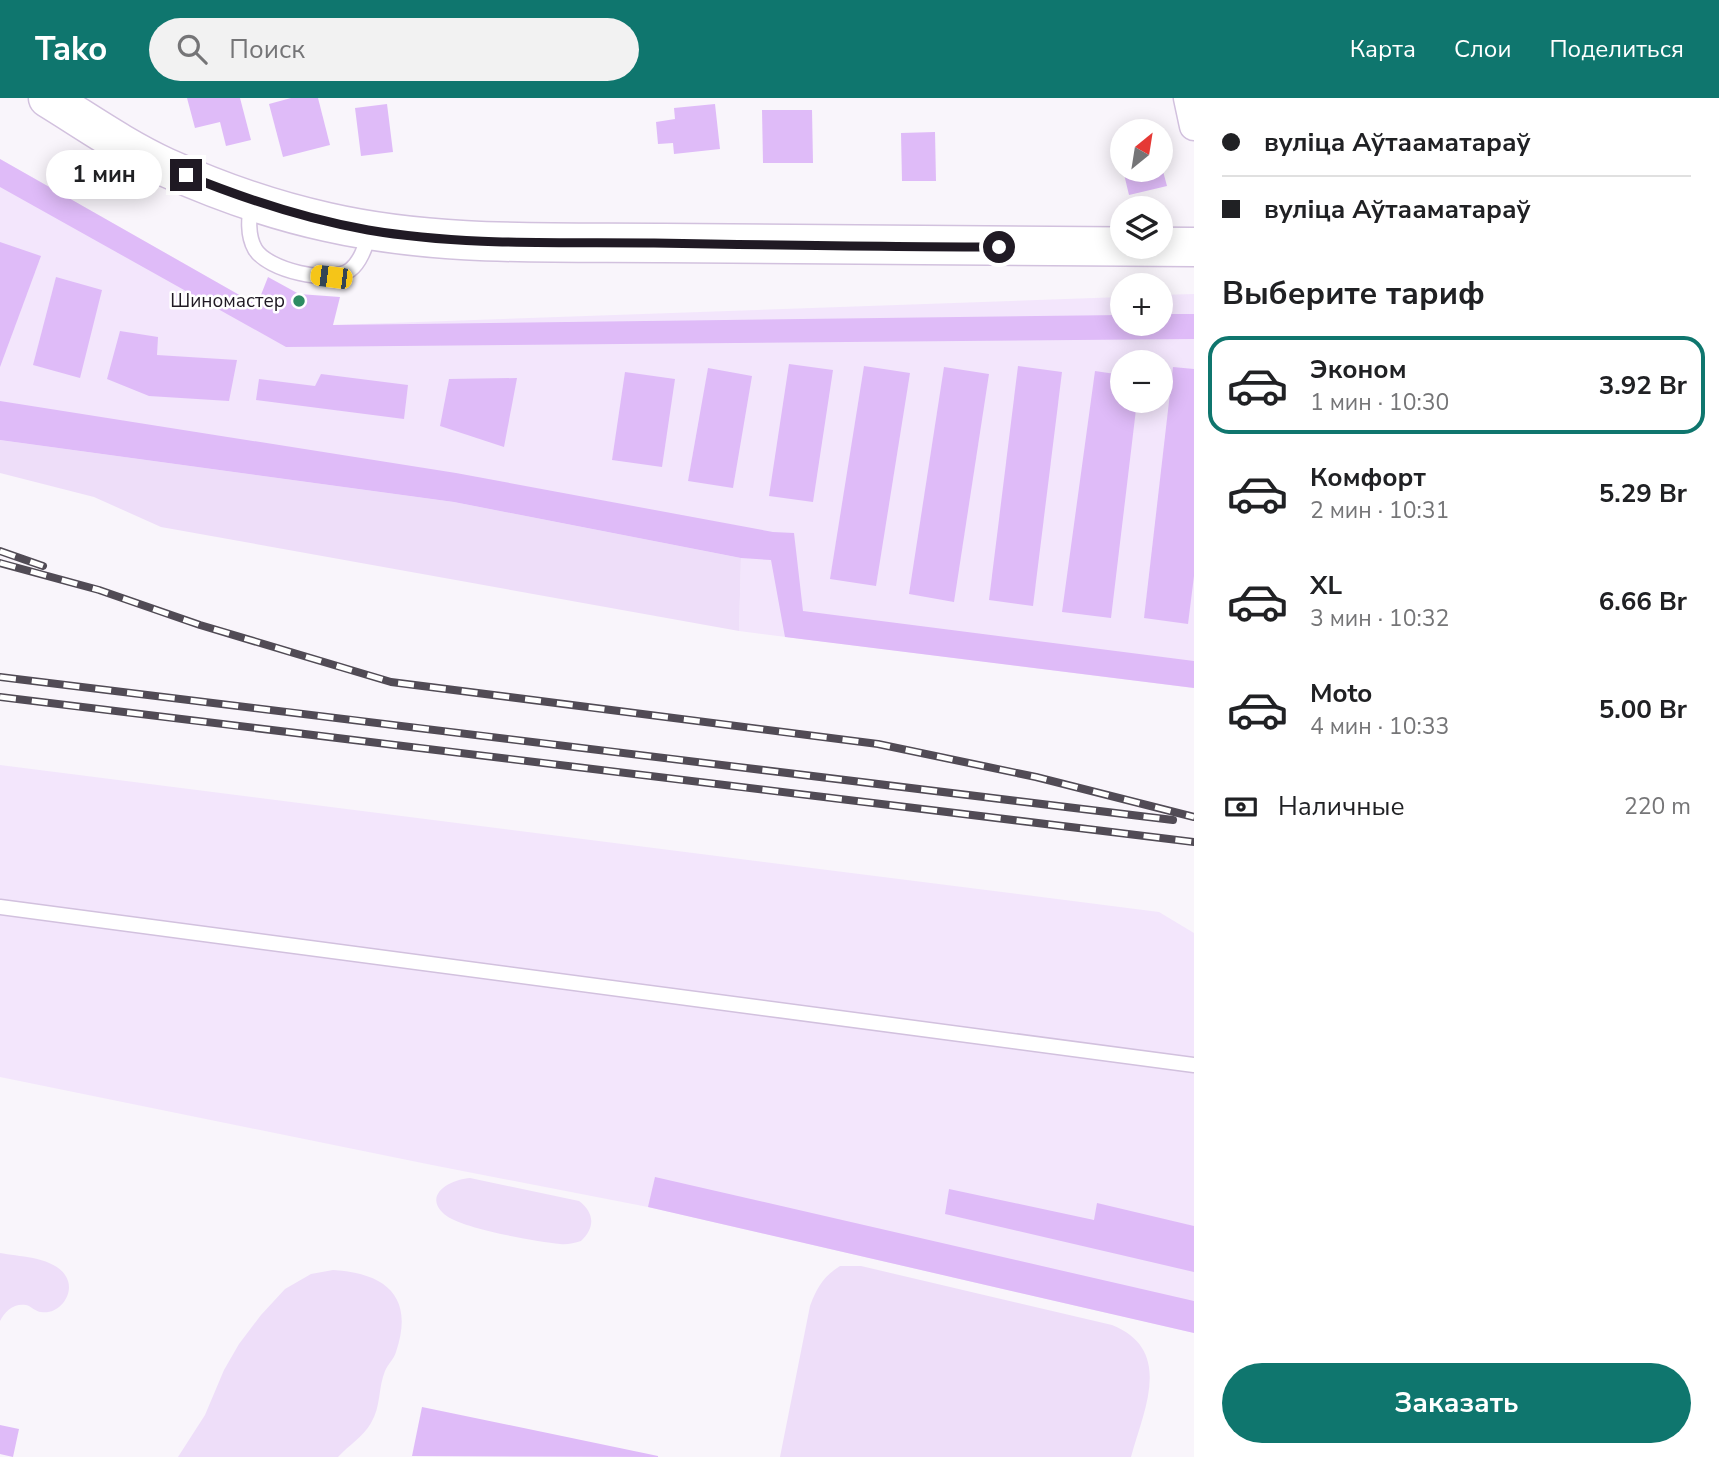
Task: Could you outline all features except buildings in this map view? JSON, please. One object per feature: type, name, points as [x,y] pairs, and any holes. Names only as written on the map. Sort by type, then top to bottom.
[{"type":"main road","points":[[48,98],[165,167],[251,200],[314,219],[370,230],[427,237],[500,241],[859,247],[1194,247]]},
{"type":"street","points":[[1188,98],[1194,126]]},
{"type":"lane","points":[[251,200],[250,238],[257,253],[270,262],[303,274],[331,277],[349,271],[365,247],[370,230]]},
{"type":"lane","points":[[0,907],[1194,1065]]},
{"type":"shaded area","points":[[0,159],[257,305],[333,325],[1110,297],[1110,336],[1173,336],[1173,295],[1194,294],[1194,688],[739,631],[741,558],[454,502],[0,440]]},
{"type":"shaded area","points":[[0,440],[454,502],[741,558],[739,631],[161,527],[94,497],[0,473]]},
{"type":"shaded area","points":[[0,765],[1159,912],[1194,933],[1194,1333],[648,1207],[0,1077]]},
{"type":"shaded area","points":[[470,1178],[579,1201],[590,1216],[589,1231],[581,1241],[563,1244],[466,1225],[444,1214],[436,1200],[442,1189],[448,1185]]},
{"type":"shaded area","points":[[0,1253],[39,1260],[57,1267],[64,1273],[69,1287],[63,1303],[47,1312],[18,1305],[7,1311],[0,1321]]},
{"type":"shaded area","points":[[840,1266],[861,1266],[1112,1325],[1131,1336],[1143,1349],[1149,1365],[1150,1382],[1131,1457],[780,1457],[810,1306],[822,1283]]},
{"type":"shaded area","points":[[333,1270],[367,1276],[381,1282],[398,1302],[401,1316],[401,1333],[396,1352],[386,1368],[374,1417],[364,1433],[338,1457],[178,1457],[205,1415],[224,1370],[239,1344],[261,1315],[285,1289],[311,1274]]},
{"type":"railway","points":[[0,551],[43,566]]},
{"type":"railway","points":[[0,563],[99,590],[200,625],[391,682],[878,744],[1036,777],[1194,817]]},
{"type":"railway","points":[[0,677],[1173,820]]},
{"type":"railway","points":[[0,697],[1194,842]]},
{"type":"place","name":"Шиномастер","points":[[299,301]]},
{"type":"route","points":[[186,175],[288,212],[370,230],[427,237],[859,247],[999,247]]}]
